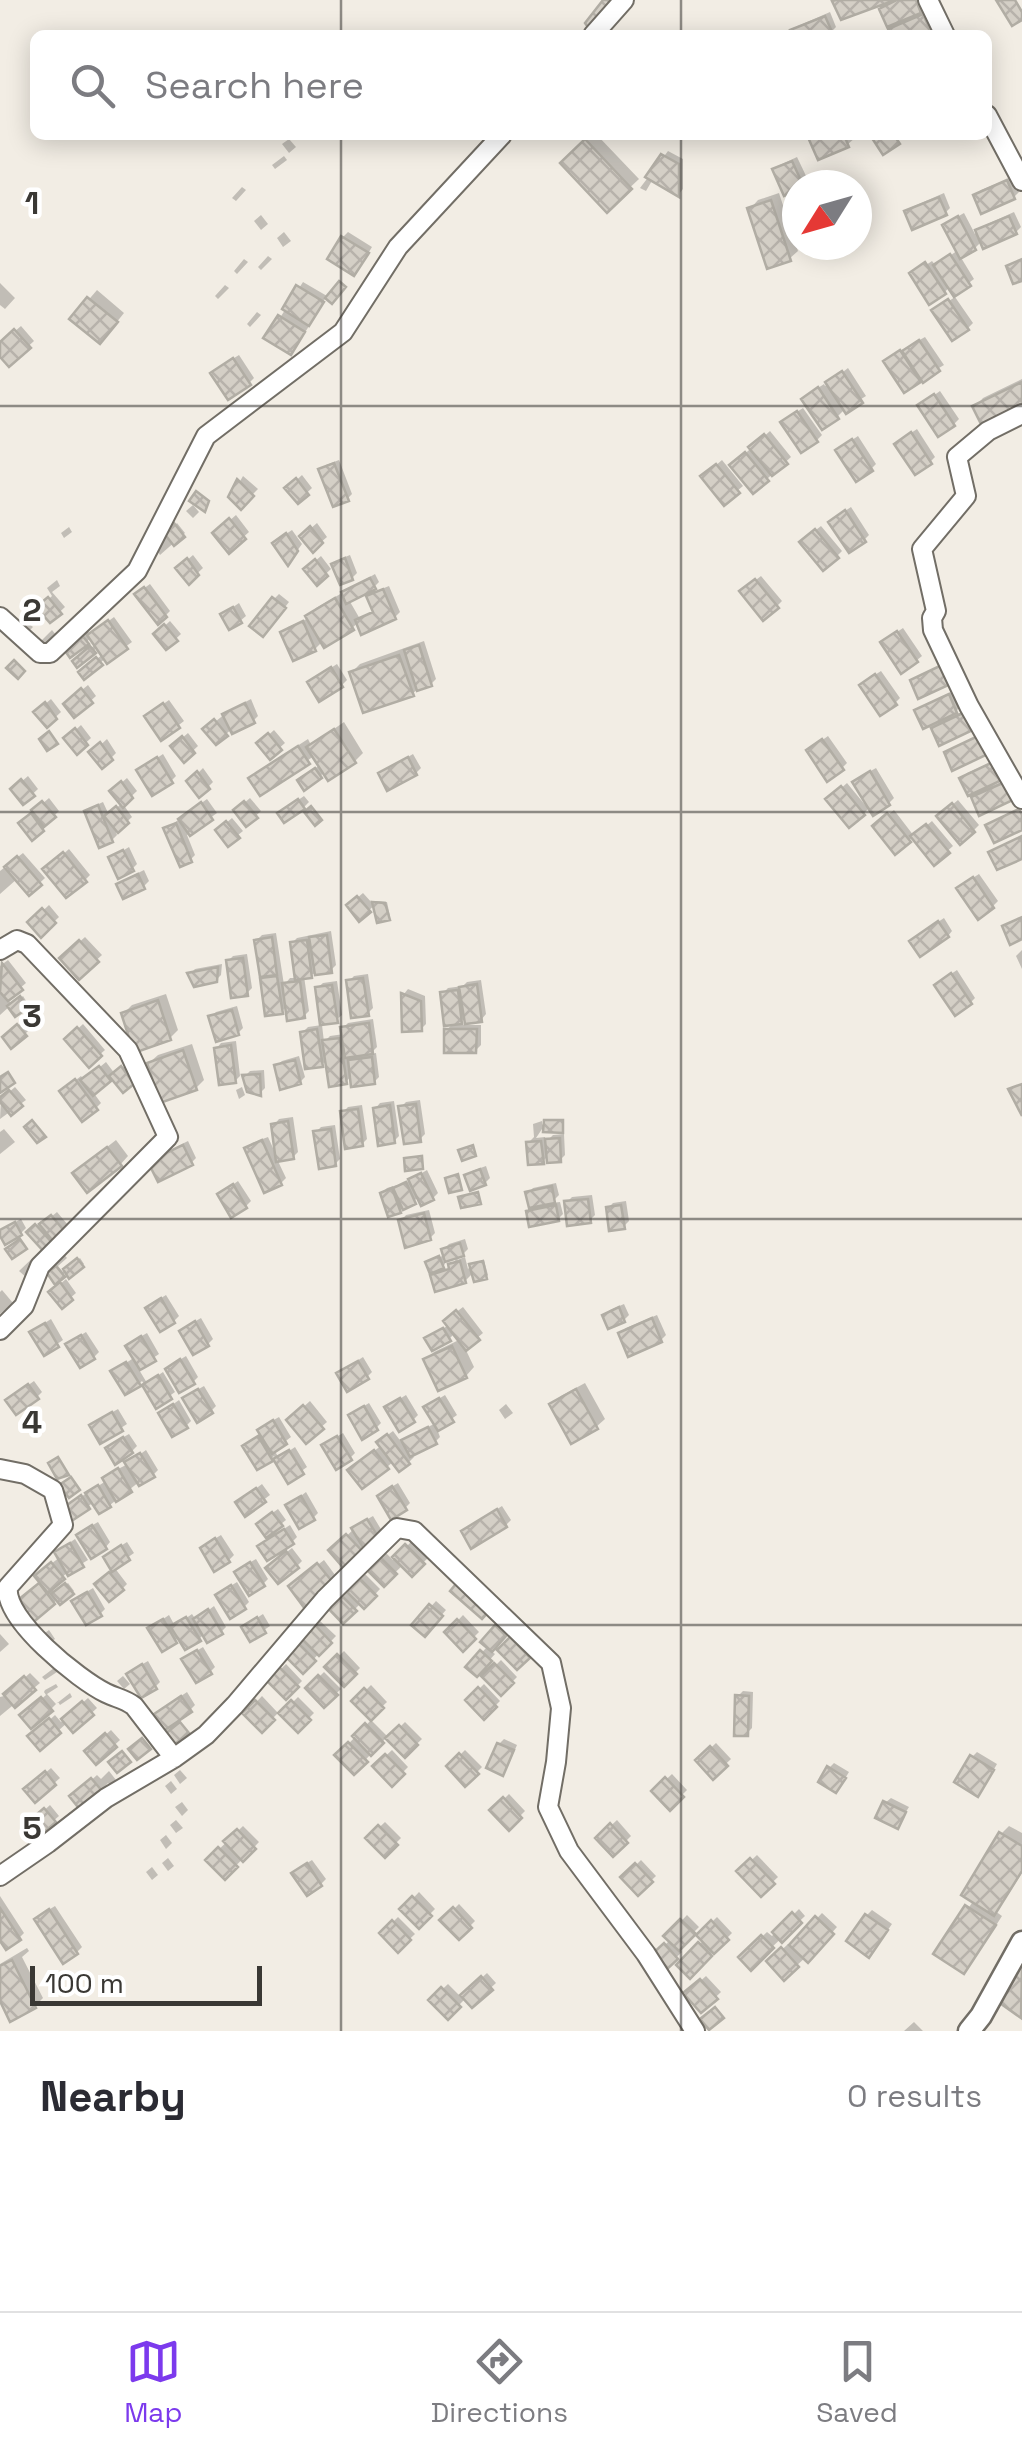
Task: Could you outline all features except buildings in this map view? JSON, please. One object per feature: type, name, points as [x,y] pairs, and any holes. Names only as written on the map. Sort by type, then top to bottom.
[{"type":"main road","points":[[969,2031],[1022,1942]]},
{"type":"street","points":[[597,30],[624,0]]},
{"type":"street","points":[[928,0],[943,30]]},
{"type":"street","points":[[992,125],[1022,181]]},
{"type":"street","points":[[0,617],[40,653],[50,653],[137,570],[206,436],[343,332],[398,247],[497,140]]},
{"type":"street","points":[[1022,414],[988,431],[957,456],[966,496],[922,548],[936,610],[933,630],[969,706],[1022,800]]},
{"type":"street","points":[[0,950],[18,940],[27,944],[128,1050],[168,1138],[40,1266],[24,1306],[0,1330]]},
{"type":"street","points":[[0,1469],[25,1474],[52,1490],[62,1525],[8,1587],[11,1605],[54,1655],[107,1694],[128,1700],[174,1758]]},
{"type":"street","points":[[0,1876],[106,1798],[206,1735],[324,1599],[397,1528],[414,1531],[551,1663],[561,1708],[548,1807],[569,1851],[646,1954],[694,2031]]}]
